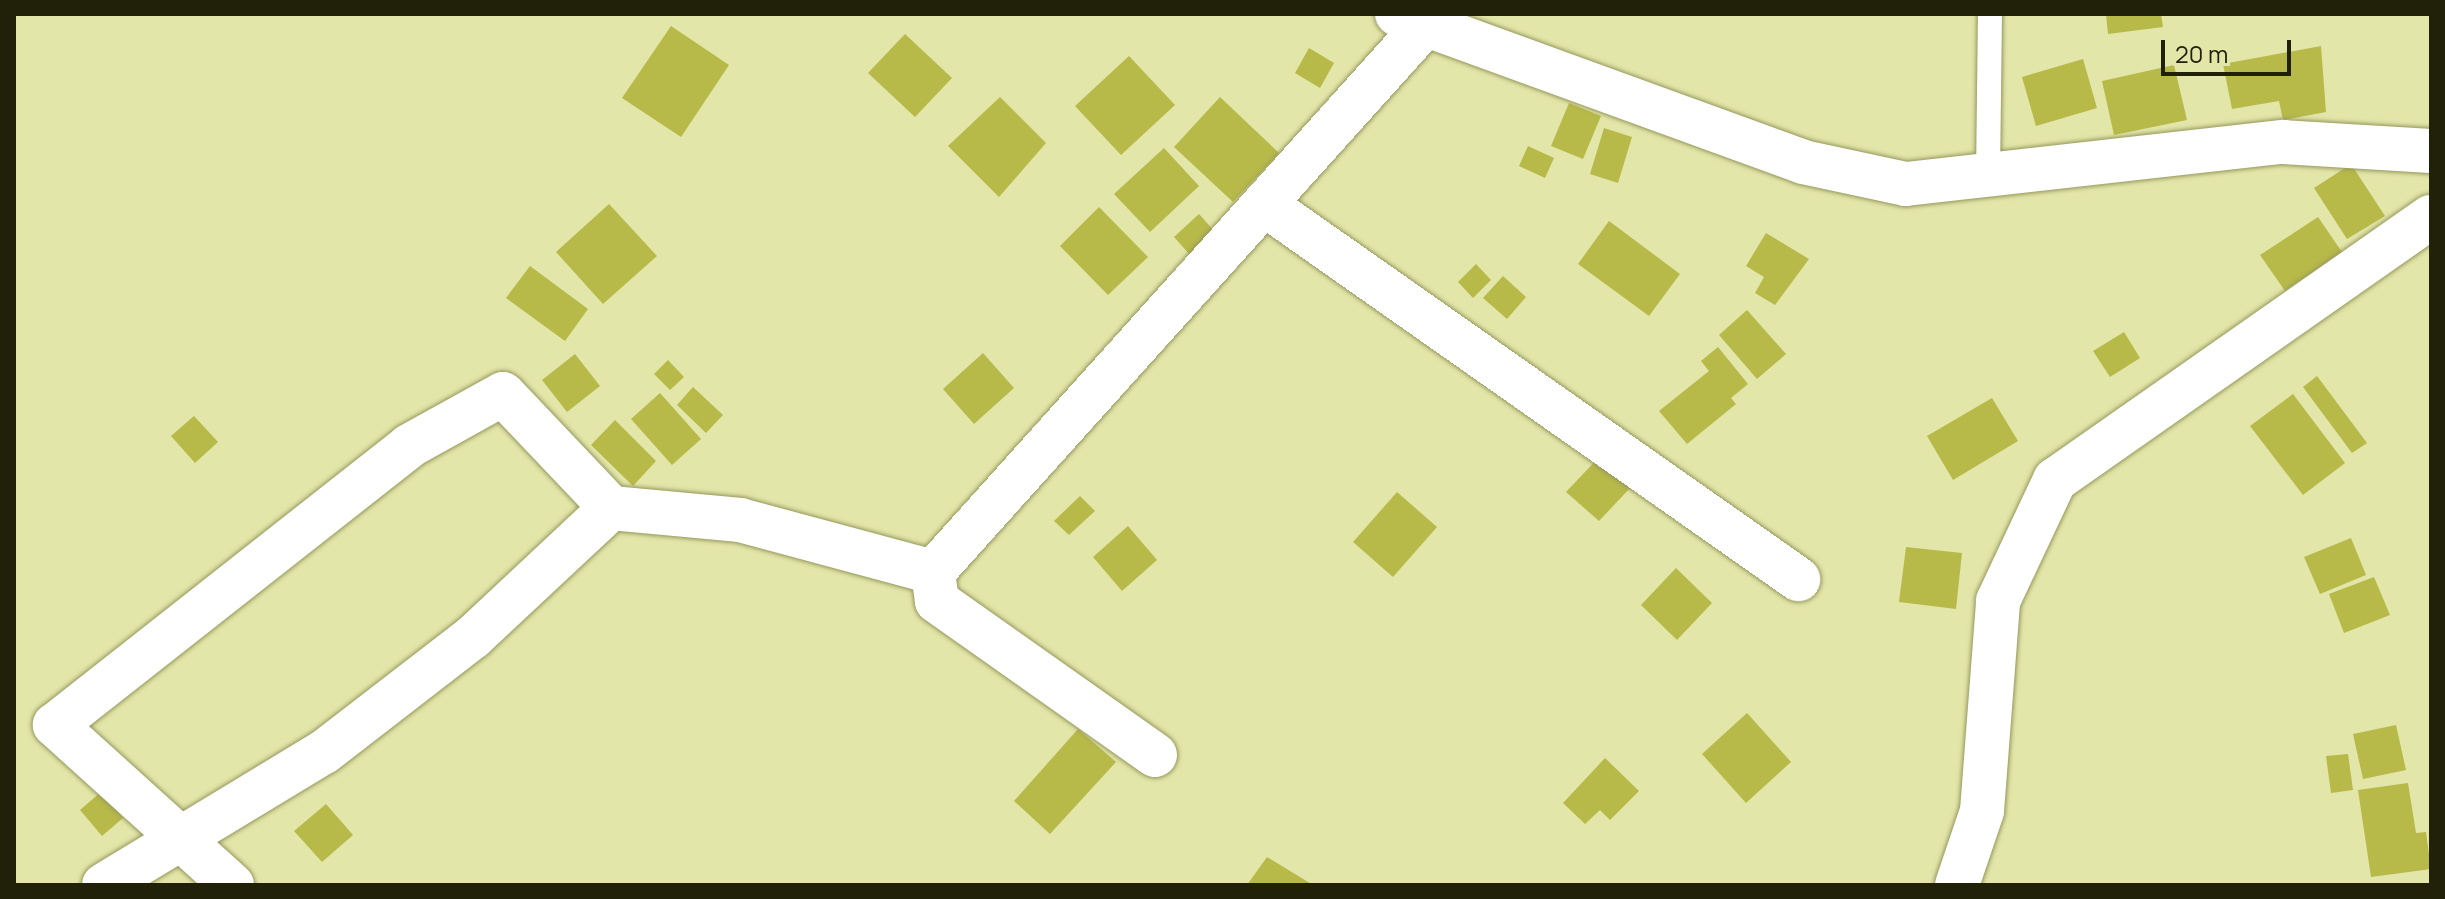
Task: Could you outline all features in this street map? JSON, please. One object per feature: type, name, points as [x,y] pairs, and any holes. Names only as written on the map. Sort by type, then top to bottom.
[{"type":"street","points":[[1155,755],[937,601],[933,572],[1264,204],[1412,19],[1803,162],[1906,184],[2283,142],[2431,151]]},
{"type":"street","points":[[1264,204],[1798,579]]},
{"type":"street","points":[[1957,885],[1982,811],[1998,601],[2055,480],[2430,219]]},
{"type":"street","points":[[232,885],[182,835],[55,725],[409,446],[503,394],[611,508],[740,520],[933,572]]},
{"type":"street","points":[[104,885],[182,835],[324,752],[473,637],[611,508]]},
{"type":"lane","points":[[1988,176],[1990,14]]},
{"type":"building","points":[[2106,14],[2161,14],[2163,27],[2108,34]]},
{"type":"building","points":[[671,26],[729,65],[681,137],[622,98]]},
{"type":"building","points":[[905,34],[952,78],[915,117],[868,73]]},
{"type":"building","points":[[2321,46],[2326,112],[2283,120],[2279,101],[2232,109],[2223,64]]},
{"type":"building","points":[[1309,48],[1334,63],[1320,88],[1295,73]]},
{"type":"building","points":[[1129,56],[1175,105],[1121,155],[1075,106]]},
{"type":"building","points":[[2083,59],[2097,108],[2036,126],[2022,77]]},
{"type":"building","points":[[2174,65],[2187,120],[2114,135],[2102,81]]},
{"type":"building","points":[[1000,97],[1046,143],[999,197],[948,146]]},
{"type":"building","points":[[1220,97],[1279,153],[1233,202],[1174,147]]},
{"type":"building","points":[[1569,103],[1601,116],[1583,159],[1551,146]]},
{"type":"building","points":[[1604,128],[1632,137],[1618,183],[1590,174]]},
{"type":"building","points":[[1528,146],[1554,158],[1545,178],[1519,166]]},
{"type":"building","points":[[1164,148],[1199,186],[1150,232],[1114,194]]},
{"type":"building","points":[[2351,164],[2385,216],[2347,239],[2314,188]]},
{"type":"building","points":[[609,204],[657,256],[603,304],[556,252]]},
{"type":"building","points":[[1099,207],[1148,257],[1108,295],[1060,246]]},
{"type":"building","points":[[1199,214],[1216,233],[1191,256],[1174,237]]},
{"type":"building","points":[[2318,217],[2342,252],[2285,291],[2260,255]]},
{"type":"building","points":[[1609,221],[1680,274],[1649,316],[1578,264]]},
{"type":"building","points":[[1766,233],[1809,259],[1775,305],[1755,293],[1764,277],[1746,266]]},
{"type":"building","points":[[1476,264],[1491,280],[1473,298],[1458,282]]},
{"type":"building","points":[[530,266],[588,309],[565,341],[506,298]]},
{"type":"building","points":[[1503,276],[1526,297],[1507,319],[1483,298]]},
{"type":"building","points":[[1747,310],[1786,354],[1757,379],[1719,335]]},
{"type":"building","points":[[2124,332],[2140,358],[2110,377],[2093,351]]},
{"type":"building","points":[[1718,347],[1748,384],[1731,398],[1736,404],[1687,444],[1659,411],[1709,371],[1701,361]]},
{"type":"building","points":[[983,353],[1014,388],[974,424],[943,389]]},
{"type":"building","points":[[575,354],[600,386],[567,412],[542,380]]},
{"type":"building","points":[[668,360],[684,377],[670,390],[654,374]]},
{"type":"building","points":[[2317,376],[2367,443],[2352,453],[2303,387]]},
{"type":"building","points":[[693,387],[723,415],[706,433],[677,405]]},
{"type":"building","points":[[660,393],[701,439],[672,465],[631,419]]},
{"type":"building","points":[[2293,394],[2345,463],[2303,495],[2250,426]]},
{"type":"building","points":[[1992,398],[2018,441],[1953,480],[1927,436]]},
{"type":"building","points":[[194,416],[218,442],[195,463],[171,436]]},
{"type":"building","points":[[615,420],[656,461],[633,486],[591,445]]},
{"type":"building","points":[[1600,456],[1632,486],[1599,521],[1566,492]]},
{"type":"building","points":[[1397,492],[1437,527],[1393,577],[1353,542]]},
{"type":"building","points":[[1080,496],[1095,511],[1069,535],[1054,521]]},
{"type":"building","points":[[1128,526],[1157,560],[1122,591],[1093,557]]},
{"type":"building","points":[[2351,538],[2366,575],[2320,594],[2304,557]]},
{"type":"building","points":[[1906,547],[1962,553],[1956,609],[1899,602]]},
{"type":"building","points":[[1676,568],[1712,603],[1677,640],[1641,605]]},
{"type":"building","points":[[2374,577],[2390,615],[2344,633],[2329,594]]},
{"type":"building","points":[[1747,713],[1791,762],[1746,803],[1702,754]]},
{"type":"building","points":[[2396,725],[2406,770],[2363,779],[2353,734]]},
{"type":"building","points":[[1078,729],[1116,762],[1050,834],[1014,801]]},
{"type":"building","points":[[2348,754],[2353,790],[2331,793],[2326,756]]},
{"type":"building","points":[[1605,758],[1639,791],[1610,820],[1600,810],[1585,824],[1563,803]]},
{"type":"building","points":[[2408,783],[2416,833],[2426,832],[2431,869],[2371,877],[2358,790]]},
{"type":"building","points":[[101,792],[123,818],[102,836],[80,810]]},
{"type":"building","points":[[326,804],[353,835],[322,862],[294,831]]},
{"type":"building","points":[[1267,857],[1313,885],[1247,885]]}]
